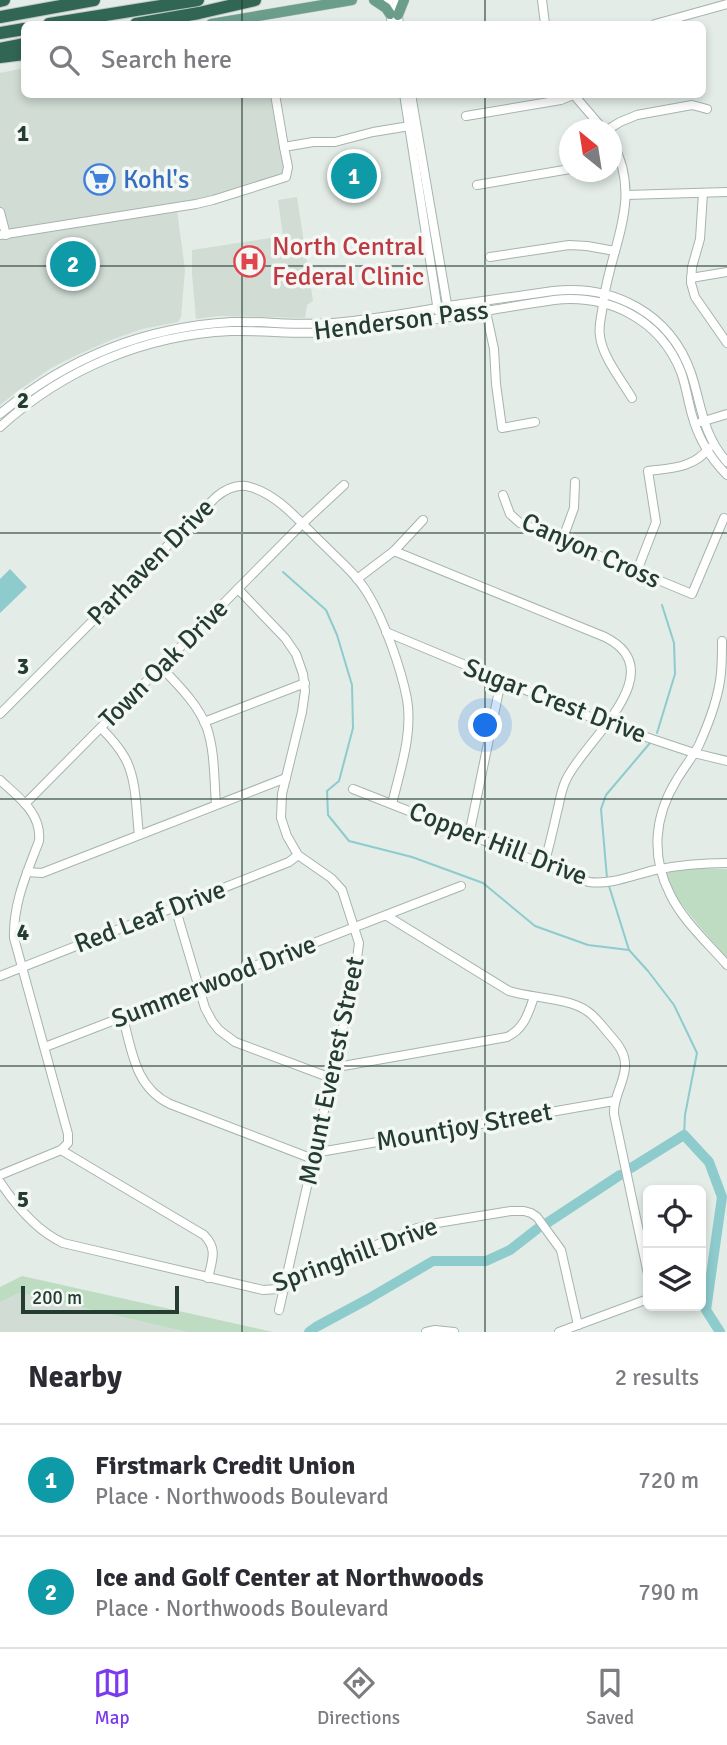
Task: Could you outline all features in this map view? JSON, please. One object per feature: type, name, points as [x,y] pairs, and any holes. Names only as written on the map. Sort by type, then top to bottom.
[{"type":"highway","points":[[0,15],[94,0]]},
{"type":"highway","points":[[68,21],[198,0]]},
{"type":"highway","points":[[153,21],[255,0]]},
{"type":"highway","points":[[0,33],[21,30]]},
{"type":"highway","points":[[0,49],[21,45]]},
{"type":"highway","points":[[0,59],[21,56]]},
{"type":"main road","points":[[253,21],[352,0]]},
{"type":"main road","points":[[374,0],[386,8],[395,19],[404,0]]},
{"type":"street","points":[[388,0],[395,19]]},
{"type":"street","points":[[395,19],[396,0]]},
{"type":"street","points":[[541,0],[544,21]]},
{"type":"street","points":[[665,21],[727,4]]},
{"type":"street","points":[[0,212],[2,237],[47,227],[196,204],[280,180],[286,177],[288,171],[276,98]]},
{"type":"street","points":[[405,98],[449,317]]},
{"type":"street","points":[[411,98],[412,126],[439,318]]},
{"type":"street","points":[[466,116],[566,98]]},
{"type":"street","points":[[576,98],[596,119]]},
{"type":"street","points":[[622,122],[637,115],[692,106],[706,109]]},
{"type":"street","points":[[284,147],[335,142],[412,126]]},
{"type":"street","points":[[477,184],[559,171]]},
{"type":"street","points":[[622,171],[626,195],[624,217],[599,328],[606,354],[632,398]]},
{"type":"street","points":[[626,195],[727,192]]},
{"type":"street","points":[[704,193],[700,239],[692,267],[693,293],[726,343]]},
{"type":"street","points":[[490,257],[569,245],[615,251]]},
{"type":"street","points":[[691,278],[727,272]]},
{"type":"street","name":"Henderson Pass","points":[[0,414],[14,409],[128,341],[188,326],[234,322],[331,323],[579,289],[629,303],[651,317],[670,336],[689,369],[699,423],[708,450],[727,475]]},
{"type":"street","name":"Henderson Pass","points":[[97,358],[197,334],[234,331],[331,332],[566,298],[604,298]]},
{"type":"street","points":[[484,301],[494,349],[502,428],[535,422]]},
{"type":"street","name":"Henderson Pass","points":[[0,427],[14,409]]},
{"type":"street","points":[[699,423],[727,414]]},
{"type":"street","name":"Henderson Pass","points":[[699,423],[727,462]]},
{"type":"street","points":[[637,571],[656,522],[648,471],[684,466],[698,459],[713,442]]},
{"type":"street","points":[[562,541],[574,508],[575,482]]},
{"type":"street","name":"Town Oak Drive","points":[[25,804],[302,524],[344,485]]},
{"type":"street","name":"Parhaven Drive","points":[[0,714],[222,492],[235,487],[250,487],[287,509],[358,579],[372,601],[386,632],[406,695],[408,718],[407,738],[392,804]]},
{"type":"street","name":"Canyon Cross","points":[[503,495],[510,514],[516,521],[692,594],[724,518]]},
{"type":"street","points":[[358,579],[394,551],[423,520]]},
{"type":"street","points":[[394,551],[605,637],[621,646],[629,659],[626,693],[607,724],[567,777],[544,865]]},
{"type":"street","name":"Mount Everest Street","points":[[238,589],[285,638],[296,654],[303,674],[305,683],[302,712],[282,794],[281,818],[298,855],[342,890],[359,943],[279,1310]]},
{"type":"street","name":"Sugar Crest Drive","points":[[386,632],[607,724],[727,761]]},
{"type":"street","points":[[722,640],[719,684],[702,738],[669,793],[660,817],[656,843],[661,869],[677,907],[727,965]]},
{"type":"street","points":[[161,667],[186,694],[204,722],[211,745],[216,804]]},
{"type":"street","points":[[468,835],[501,681]]},
{"type":"street","points":[[204,722],[305,683]]},
{"type":"street","points":[[101,728],[128,764],[133,780],[139,835]]},
{"type":"street","points":[[27,872],[42,873],[286,778]]},
{"type":"street","points":[[0,780],[25,804],[38,823],[40,832],[18,900],[14,938],[68,1134],[68,1143],[61,1150],[0,1175]]},
{"type":"street","name":"Copper Hill Drive","points":[[354,789],[544,865],[599,883],[661,869],[727,863]]},
{"type":"street","name":"Red Leaf Drive","points":[[0,976],[289,862],[298,855]]},
{"type":"street","name":"Summerwood Drive","points":[[45,1047],[461,886]]},
{"type":"street","points":[[176,907],[199,988],[209,1016],[219,1030],[240,1044],[331,1078]]},
{"type":"street","points":[[387,916],[505,989],[567,1002],[586,1010],[615,1041],[624,1056],[626,1066],[614,1101],[614,1114],[643,1250]]},
{"type":"street","points":[[334,1066],[507,1037],[524,1024],[534,997]]},
{"type":"street","points":[[123,1018],[139,1073],[153,1094],[170,1104],[313,1156]]},
{"type":"street","name":"Mountjoy Street","points":[[313,1156],[614,1101]]},
{"type":"street","points":[[61,1150],[204,1235],[213,1248],[208,1278]]},
{"type":"street","name":"Springhill Drive","points":[[0,1182],[37,1227],[63,1243],[263,1290],[284,1287],[299,1277],[417,1228],[524,1211],[537,1217],[561,1250],[578,1325]]},
{"type":"street","points":[[559,1332],[643,1301]]},
{"type":"street","points":[[426,1332],[454,1332]]},
{"type":"shaded area","points":[[21,69],[21,98],[272,98],[284,173],[205,199],[176,203],[185,270],[181,317],[178,322],[142,329],[77,355],[51,368],[0,405],[0,73]]},
{"type":"shaded area","name":"North Central Federal Clinic","points":[[297,197],[313,301],[307,305],[305,318],[219,316],[196,319],[192,250],[283,236],[278,200]]},
{"type":"shaded area","points":[[19,1293],[187,1332],[0,1332],[0,1302]]},
{"type":"green space","points":[[727,869],[727,958],[682,904],[669,882],[667,874],[672,870]]},
{"type":"green space","points":[[22,1276],[273,1332],[187,1332],[19,1293],[0,1302],[0,1287]]},
{"type":"water","points":[[10,569],[27,587],[0,613],[0,579]]},
{"type":"waterway","points":[[283,572],[326,610],[337,635],[352,685],[353,728],[339,781],[327,791],[328,815],[349,841],[412,857],[483,883],[535,926],[588,945],[629,950],[674,1005],[697,1053],[685,1115],[684,1135]]},
{"type":"waterway","points":[[657,733],[675,674],[674,643],[662,605]]},
{"type":"waterway","points":[[607,878],[601,809],[606,795],[650,743]]},
{"type":"waterway","points":[[609,886],[629,950]]},
{"type":"waterway","points":[[631,1168],[684,1135],[709,1162],[722,1197],[706,1310],[720,1332]]},
{"type":"waterway","points":[[547,1223],[620,1175]]},
{"type":"waterway","points":[[309,1332],[433,1261],[486,1261],[510,1250],[537,1229]]},
{"type":"place","name":"Firstmark Credit Union","points":[[354,176]]},
{"type":"place","name":"Kohl's","points":[[100,180]]},
{"type":"place","name":"North Central Federal Clinic","points":[[249,262]]},
{"type":"place","name":"Ice and Golf Center at Northwoods","points":[[73,264]]}]
